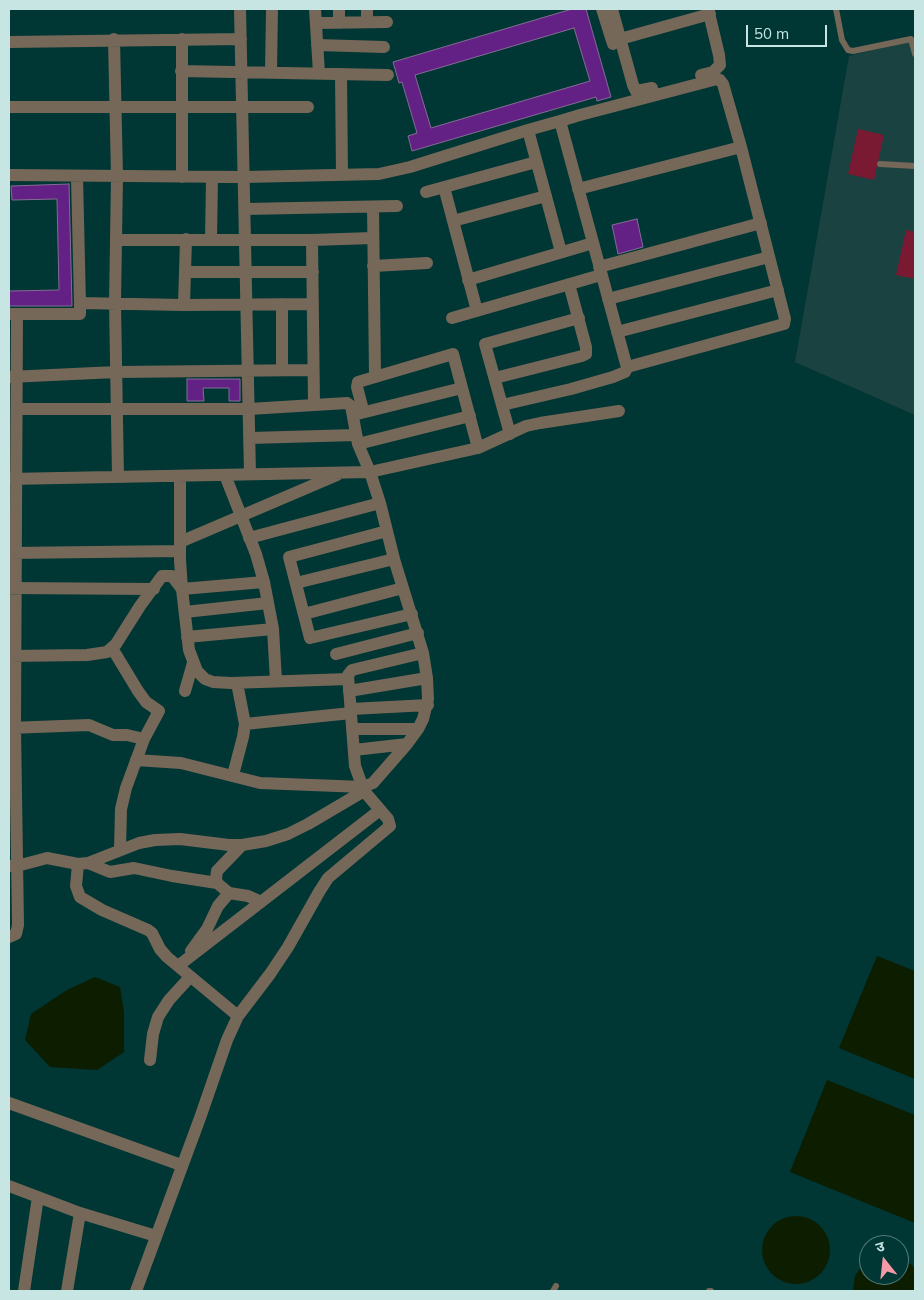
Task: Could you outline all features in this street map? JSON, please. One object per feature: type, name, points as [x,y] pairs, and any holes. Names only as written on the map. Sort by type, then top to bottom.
[{"type":"street","points":[[240,9],[248,304],[250,474]]},
{"type":"street","points":[[271,72],[272,9]]},
{"type":"street","points":[[315,9],[319,73]]},
{"type":"street","points":[[339,9],[339,23]]},
{"type":"street","points":[[367,9],[367,22]]},
{"type":"street","points":[[602,9],[629,102]]},
{"type":"street","points":[[612,9],[620,39],[633,85],[636,91],[643,91],[713,72],[720,64],[709,11],[620,39]]},
{"type":"street","points":[[316,23],[387,22]]},
{"type":"street","points":[[9,42],[114,39],[241,39]]},
{"type":"street","points":[[114,39],[117,177],[116,372],[118,477]]},
{"type":"street","points":[[182,39],[182,177]]},
{"type":"street","points":[[317,45],[384,47]]},
{"type":"street","points":[[181,71],[388,75]]},
{"type":"street","points":[[341,74],[342,175]]},
{"type":"street","points":[[9,176],[244,177],[379,174],[560,121],[714,79],[720,80],[723,84],[741,147],[778,290],[785,319],[784,324],[628,366],[624,372],[614,377],[502,405]]},
{"type":"street","points":[[9,108],[308,107]]},
{"type":"street","points":[[560,121],[624,362],[628,366]]},
{"type":"street","points":[[528,130],[561,252]]},
{"type":"street","points":[[578,189],[741,147]]},
{"type":"street","points":[[426,192],[536,162]]},
{"type":"street","points":[[9,937],[16,934],[17,930],[13,898],[12,553],[13,443],[17,409],[13,377],[13,314],[80,314],[77,177]]},
{"type":"street","points":[[212,177],[212,240]]},
{"type":"street","points":[[444,187],[477,311]]},
{"type":"street","points":[[453,221],[546,196]]},
{"type":"street","points":[[245,209],[397,206]]},
{"type":"street","points":[[373,207],[375,376]]},
{"type":"street","points":[[452,318],[570,284],[600,271],[760,223]]},
{"type":"street","points":[[116,240],[312,240],[373,238]]},
{"type":"street","points":[[184,305],[186,239]]},
{"type":"street","points":[[312,240],[314,404]]},
{"type":"street","points":[[468,280],[593,243]]},
{"type":"street","points":[[608,299],[769,257]]},
{"type":"street","points":[[374,266],[427,263]]},
{"type":"street","points":[[186,272],[313,272]]},
{"type":"street","points":[[495,378],[586,354],[586,347],[570,284]]},
{"type":"street","points":[[617,332],[778,290]]},
{"type":"street","points":[[80,303],[184,305],[313,304]]},
{"type":"street","points":[[282,304],[282,370]]},
{"type":"street","points":[[510,434],[485,344],[578,318]]},
{"type":"street","points":[[352,413],[362,406],[357,384],[361,380],[453,354],[478,448]]},
{"type":"street","points":[[13,377],[116,372],[313,370]]},
{"type":"street","points":[[352,413],[462,388]]},
{"type":"street","points":[[17,409],[249,408],[349,404],[357,440],[380,503],[394,559],[418,633],[427,678],[428,705],[418,729],[407,744],[373,783],[308,824],[288,834],[266,841],[242,845],[180,839],[155,840],[139,843],[83,864]]},
{"type":"street","points":[[13,479],[370,472],[478,448],[526,426],[540,422],[618,411]]},
{"type":"street","points":[[250,438],[357,440],[470,416]]},
{"type":"street","points":[[12,553],[180,547],[241,517],[344,472]]},
{"type":"street","points":[[225,475],[260,565],[273,629],[276,681]]},
{"type":"street","points":[[180,476],[180,547],[187,637],[192,663],[205,679],[213,682],[276,681],[349,685],[427,678]]},
{"type":"street","points":[[249,538],[380,503]]},
{"type":"street","points":[[387,531],[289,557],[310,638],[412,614]]},
{"type":"street","points":[[296,583],[394,559]]},
{"type":"street","points":[[12,656],[96,654],[107,652],[112,648],[162,576],[172,576],[182,589]]},
{"type":"street","points":[[182,589],[264,582]]},
{"type":"street","points":[[12,588],[154,589]]},
{"type":"street","points":[[304,614],[403,588]]},
{"type":"street","points":[[185,612],[268,603]]},
{"type":"street","points":[[187,637],[273,629]]},
{"type":"street","points":[[336,654],[418,633]]},
{"type":"street","points":[[112,648],[146,702],[159,711],[144,739],[121,808],[120,850]]},
{"type":"street","points":[[136,1291],[227,1040],[238,1016],[276,965],[328,878],[388,829],[390,823],[364,789],[355,766],[348,675],[352,670],[423,653]]},
{"type":"street","points":[[185,691],[192,663]]},
{"type":"street","points":[[232,775],[245,724],[237,683]]},
{"type":"street","points":[[245,724],[351,711],[428,705]]},
{"type":"street","points":[[12,728],[89,725],[113,734],[144,739]]},
{"type":"street","points":[[352,729],[418,729]]},
{"type":"street","points":[[354,750],[407,744]]},
{"type":"street","points":[[136,760],[181,763],[260,782],[364,789]]},
{"type":"street","points":[[183,962],[380,810]]},
{"type":"street","points":[[217,883],[217,871],[242,845]]},
{"type":"street","points":[[13,866],[47,858],[83,864],[110,872],[134,868],[217,883],[229,892],[248,896],[261,902]]},
{"type":"street","points":[[83,864],[76,886],[80,897],[102,910],[152,933],[160,949],[183,962],[190,977],[238,1016]]},
{"type":"street","points":[[183,962],[194,944],[207,929],[218,906],[229,892]]},
{"type":"street","points":[[150,1060],[153,1034],[158,1017],[169,1000],[190,977]]},
{"type":"street","points":[[9,1103],[181,1166]]},
{"type":"street","points":[[9,1186],[80,1213],[156,1236]]},
{"type":"street","points":[[24,1291],[38,1197]]},
{"type":"street","points":[[68,1291],[80,1213]]},
{"type":"lane","points":[[836,9],[842,40],[848,50],[853,51],[913,38],[915,54]]},
{"type":"lane","points":[[880,164],[915,166]]},
{"type":"shaded area","points":[[915,40],[915,415],[795,362],[849,56]]},
{"type":"shaded area","points":[[858,129],[884,135],[874,180],[848,174]]},
{"type":"shaded area","points":[[906,230],[915,232],[915,279],[896,275]]},
{"type":"shaded area","points":[[877,956],[915,971],[915,1079],[839,1048]]},
{"type":"shaded area","points":[[95,977],[120,987],[124,1012],[124,1052],[97,1070],[50,1067],[25,1040],[31,1014],[67,990]]},
{"type":"shaded area","points":[[827,1080],[915,1115],[915,1223],[790,1172]]},
{"type":"shaded area","points":[[796,1216],[809,1219],[820,1226],[827,1237],[830,1250],[827,1263],[820,1274],[809,1281],[796,1284],[783,1281],[772,1274],[765,1263],[762,1250],[765,1237],[772,1226],[783,1219]]},
{"type":"shaded area","points":[[909,1263],[915,1270],[915,1291],[853,1291],[855,1276],[859,1270],[859,1285],[909,1285]]},
{"type":"building","points":[[572,9],[586,9],[611,97],[597,101],[596,97],[412,151],[408,136],[417,133],[402,82],[399,83],[393,62]],"holes":[[[574,28],[590,81],[431,128],[415,75]]]},
{"type":"building","points":[[69,184],[72,306],[9,306],[9,291],[59,290],[57,199],[12,200],[11,186]]},
{"type":"building","points":[[637,219],[643,247],[618,254],[612,225]]},
{"type":"building","points":[[187,379],[240,379],[240,401],[229,401],[229,388],[203,388],[204,401],[187,401]]}]
